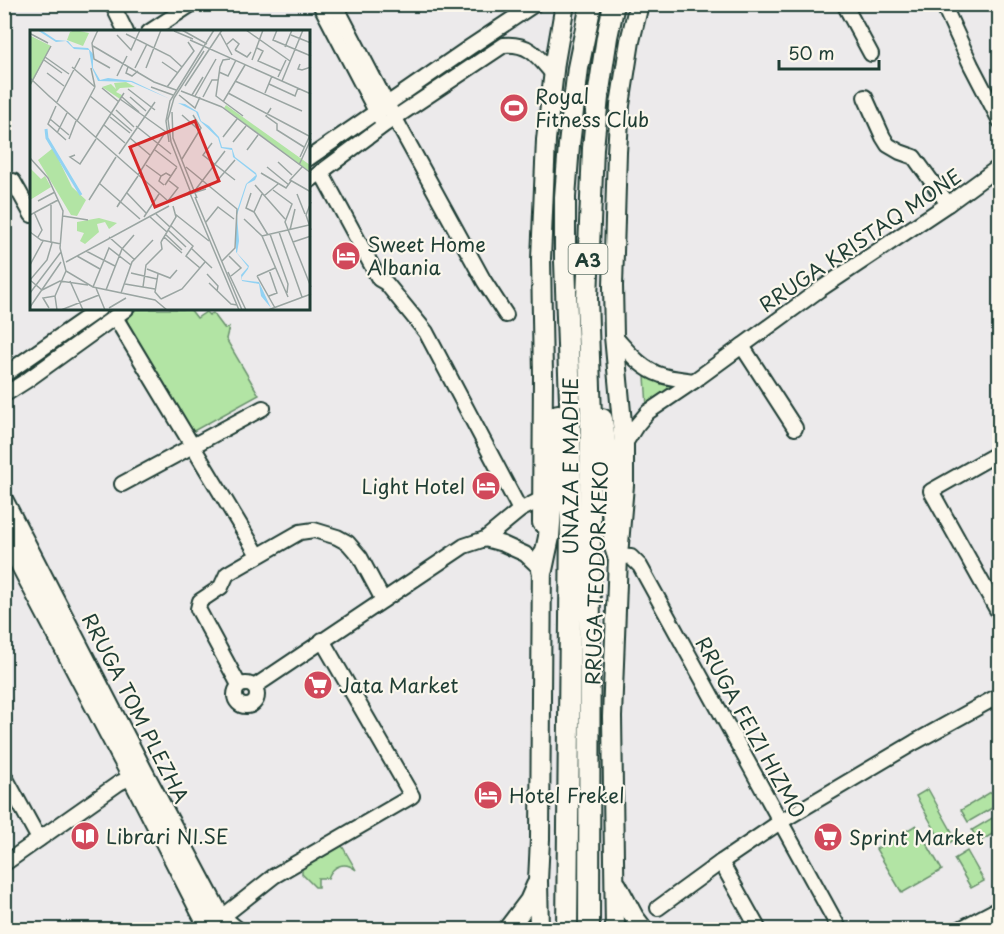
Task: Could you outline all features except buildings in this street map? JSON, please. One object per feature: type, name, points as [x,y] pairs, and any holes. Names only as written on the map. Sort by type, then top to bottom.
[{"type":"highway","name":"UNAZA E MADHE","points":[[567,930],[571,515],[565,197],[578,68],[591,4]]},
{"type":"highway","name":"UNAZA E MADHE","points":[[589,930],[591,445],[587,298],[593,148],[607,37],[614,4]]},
{"type":"highway","points":[[542,570],[549,537],[555,467],[560,317],[567,297]]},
{"type":"highway","points":[[587,298],[597,317],[603,427],[611,488],[614,544],[618,556]]},
{"type":"main road","points":[[539,930],[543,376],[541,259],[546,140],[553,74],[565,4]]},
{"type":"main road","name":"RRUGA TEODOR KEKO","points":[[615,930],[612,717],[618,556],[624,484],[624,445],[614,336],[617,152],[620,105],[630,41],[639,4]]},
{"type":"main road","name":"RRUGA TOM PLEZHA","points":[[4,501],[137,774],[207,924],[206,930]]},
{"type":"main road","name":"RRUGA TOM PLEZHA","points":[[4,534],[137,774],[221,918],[236,930]]},
{"type":"main road","points":[[507,930],[529,901],[538,881]]},
{"type":"main road","points":[[615,882],[644,930]]},
{"type":"street","points":[[112,4],[125,30]]},
{"type":"street","points":[[151,30],[192,4]]},
{"type":"street","points":[[320,4],[382,107]]},
{"type":"street","points":[[335,4],[389,122],[506,315]]},
{"type":"street","points":[[310,157],[535,4]]},
{"type":"street","points":[[844,4],[871,54]]},
{"type":"street","points":[[944,4],[971,66],[999,120]]},
{"type":"street","points":[[310,179],[389,122],[504,45],[516,44],[528,48],[553,74]]},
{"type":"street","points":[[865,97],[888,145],[914,157],[948,204]]},
{"type":"street","name":"RRUGA KRISTAQ MONE","points":[[624,445],[648,412],[819,290],[948,204],[999,166]]},
{"type":"street","points":[[321,172],[379,279],[386,283],[426,332],[520,510]]},
{"type":"street","points":[[13,181],[30,211]]},
{"type":"street","points":[[4,395],[120,313],[193,446],[258,555]]},
{"type":"street","points":[[4,375],[84,314],[94,332]]},
{"type":"street","points":[[614,336],[646,368],[661,375],[694,381]]},
{"type":"street","points":[[742,346],[795,428]]},
{"type":"street","points":[[122,484],[263,408]]},
{"type":"street","points":[[999,452],[931,491],[999,615]]},
{"type":"street","points":[[254,687],[464,546],[485,539],[520,510],[542,499]]},
{"type":"street","points":[[239,685],[198,609],[200,601],[221,587],[227,574],[258,555],[300,532],[314,530],[338,537],[348,543],[360,557],[383,600]]},
{"type":"street","points":[[485,539],[525,554],[542,570]]},
{"type":"street","name":"RRUGA FEIZI HIZMO","points":[[618,556],[631,557],[640,566],[840,930]]},
{"type":"street","points":[[221,918],[274,876],[412,796],[322,640]]},
{"type":"street","points":[[247,683],[254,687],[257,698],[252,704],[245,706],[238,703],[234,697],[239,685],[247,683]]},
{"type":"street","points":[[658,908],[780,822],[999,695]]},
{"type":"street","points":[[4,864],[119,783],[137,774]]},
{"type":"street","points":[[4,775],[39,839]]},
{"type":"street","points":[[721,862],[759,930]]},
{"type":"street","points":[[958,930],[999,908]]},
{"type":"green space","points":[[136,310],[191,310],[197,318],[206,312],[209,315],[213,313],[225,329],[229,327],[226,339],[259,395],[190,433],[129,328],[127,321]]},
{"type":"green space","points":[[645,376],[681,385],[647,407]]},
{"type":"green space","points":[[999,787],[999,804],[968,822],[961,810]]},
{"type":"green space","points":[[928,789],[956,839],[944,846],[916,796]]},
{"type":"green space","points":[[999,814],[999,830],[979,842],[972,830]]},
{"type":"green space","points":[[916,825],[942,870],[902,893],[876,849]]},
{"type":"green space","points":[[341,844],[356,870],[344,865],[336,867],[328,878],[318,878],[318,887],[315,887],[302,874],[302,868]]},
{"type":"green space","points":[[967,851],[984,881],[971,888],[954,859]]},
{"type":"place","name":"Royal Fitness Club","points":[[514,108]]},
{"type":"place","name":"Sweet Home Albania","points":[[346,256]]},
{"type":"place","name":"Light Hotel","points":[[486,486]]},
{"type":"place","name":"Jata Market","points":[[318,685]]},
{"type":"place","name":"Hotel Frekel","points":[[488,795]]},
{"type":"place","name":"Librari NI.SE","points":[[85,836]]},
{"type":"place","name":"Sprint Market","points":[[828,837]]}]
